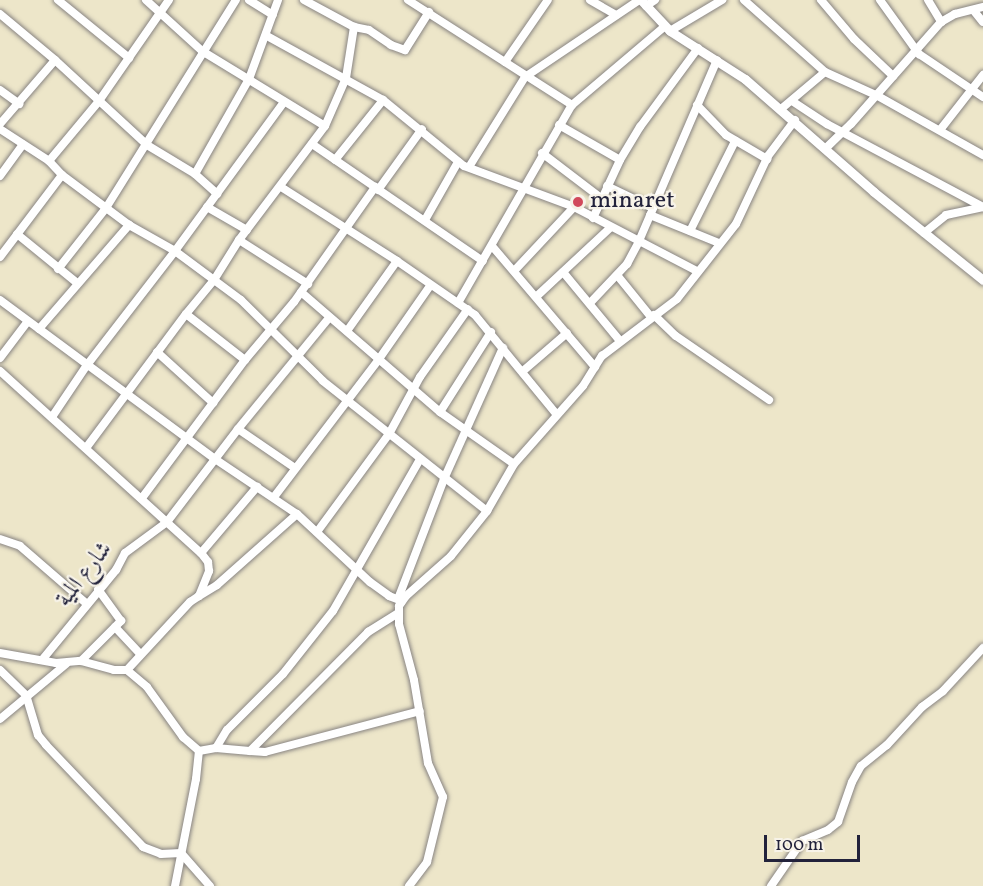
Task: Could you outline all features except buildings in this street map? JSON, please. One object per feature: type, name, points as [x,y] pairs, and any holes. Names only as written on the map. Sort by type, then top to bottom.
[{"type":"street","points":[[58,0],[69,3],[129,58]]},
{"type":"street","points":[[146,0],[202,51],[325,126]]},
{"type":"street","points":[[49,161],[99,101],[169,0]]},
{"type":"street","points":[[58,269],[106,208],[147,145],[202,51],[236,0]]},
{"type":"street","points":[[249,0],[273,15]]},
{"type":"street","points":[[195,174],[249,79],[267,36],[278,0]]},
{"type":"street","points":[[304,0],[354,27],[369,30],[391,45],[405,50],[429,12]]},
{"type":"street","points":[[408,0],[572,105]]},
{"type":"street","points":[[505,63],[548,0]]},
{"type":"street","points":[[590,0],[616,15]]},
{"type":"street","points":[[469,167],[525,77],[616,15],[642,2],[655,0]]},
{"type":"street","points":[[458,303],[492,246],[542,153],[572,105],[667,29],[722,0]]},
{"type":"street","points":[[744,0],[825,72],[876,95],[983,155]]},
{"type":"street","points":[[821,0],[854,39],[893,76]]},
{"type":"street","points":[[880,0],[915,50],[983,97]]},
{"type":"street","points":[[928,0],[941,22]]},
{"type":"street","points":[[642,2],[667,29],[717,60],[795,120],[825,149],[983,280]]},
{"type":"street","points":[[825,149],[941,22],[955,14],[983,7]]},
{"type":"street","points":[[974,11],[983,22]]},
{"type":"street","points":[[0,14],[55,60],[147,145],[195,174],[217,194]]},
{"type":"street","points":[[86,448],[214,280],[239,240],[325,126],[346,78],[354,27]]},
{"type":"street","points":[[267,36],[383,100],[422,129],[458,162],[574,207],[697,271]]},
{"type":"street","points":[[593,218],[620,160],[649,113],[698,48]]},
{"type":"street","points":[[0,124],[55,60]]},
{"type":"street","points":[[590,303],[616,275],[639,241],[717,60]]},
{"type":"street","points":[[781,109],[825,72]]},
{"type":"street","points":[[940,130],[983,75]]},
{"type":"street","points":[[0,90],[19,104]]},
{"type":"street","points":[[335,160],[383,100]]},
{"type":"street","points":[[792,101],[842,132],[983,207]]},
{"type":"street","points":[[52,417],[87,365],[175,251],[284,102]]},
{"type":"street","points":[[697,105],[735,141],[767,159]]},
{"type":"street","points":[[400,600],[447,561],[487,511],[514,464],[588,380],[602,356],[677,299],[744,211],[767,159],[795,120]]},
{"type":"street","points":[[559,125],[620,160]]},
{"type":"street","points":[[0,129],[49,161],[62,175],[129,225],[175,251],[241,300],[298,357],[346,399],[487,511]]},
{"type":"street","points":[[142,498],[245,360],[273,330],[308,284],[422,129]]},
{"type":"street","points":[[690,231],[735,141]]},
{"type":"street","points":[[0,176],[23,144]]},
{"type":"street","points":[[312,144],[483,261]]},
{"type":"street","points":[[542,153],[601,198]]},
{"type":"street","points":[[425,220],[458,162]]},
{"type":"street","points":[[0,257],[62,175]]},
{"type":"street","points":[[607,186],[690,231],[719,243]]},
{"type":"street","points":[[281,187],[468,309],[491,332],[557,415]]},
{"type":"street","points":[[207,207],[247,230]]},
{"type":"street","points":[[515,270],[574,207]]},
{"type":"street","points":[[924,233],[946,215],[983,207]]},
{"type":"street","points":[[39,329],[129,225]]},
{"type":"street","points":[[537,296],[611,227]]},
{"type":"street","points":[[17,234],[77,283]]},
{"type":"street","points":[[239,240],[308,284]]},
{"type":"street","points":[[492,246],[515,270],[595,367]]},
{"type":"street","points":[[347,331],[397,261]]},
{"type":"street","points":[[563,272],[620,341]]},
{"type":"street","points":[[616,275],[652,316],[676,336],[769,400]]},
{"type":"street","points":[[274,497],[430,286]]},
{"type":"street","points":[[301,292],[441,412],[514,464]]},
{"type":"street","points":[[0,300],[215,459],[297,514],[381,591],[400,600]]},
{"type":"street","points":[[317,532],[389,434],[414,387],[468,309]]},
{"type":"street","points":[[186,314],[245,360]]},
{"type":"street","name":"شارع المية","points":[[42,660],[98,589],[116,570],[125,553],[167,522],[238,429],[329,318]]},
{"type":"street","points":[[0,358],[28,321]]},
{"type":"street","points":[[441,412],[491,332]]},
{"type":"street","points":[[523,371],[567,333]]},
{"type":"street","points":[[409,886],[427,862],[443,797],[428,763],[420,711],[397,615],[400,600],[444,478],[503,348]]},
{"type":"street","points":[[157,352],[213,403]]},
{"type":"street","points":[[0,371],[201,553],[208,562],[209,571],[199,596]]},
{"type":"street","points":[[238,429],[295,468]]},
{"type":"street","points":[[216,748],[227,730],[283,674],[333,611],[355,569],[388,520],[420,459]]},
{"type":"street","points":[[201,553],[257,487]]},
{"type":"street","points":[[127,670],[190,602],[216,585],[297,514]]},
{"type":"street","points":[[0,539],[20,546],[87,604]]},
{"type":"street","points":[[81,661],[121,619],[98,589]]},
{"type":"street","points":[[250,751],[368,632],[397,615]]},
{"type":"street","points":[[115,627],[140,654]]},
{"type":"street","points":[[771,886],[802,841],[828,830],[838,822],[852,782],[861,766],[887,745],[922,708],[943,691],[983,648]]},
{"type":"street","points":[[0,653],[67,663],[81,661],[114,670],[127,670],[147,687],[183,737],[199,751]]},
{"type":"street","points":[[0,719],[67,663]]},
{"type":"street","points":[[0,670],[26,695],[42,740],[143,847],[161,854],[182,853]]},
{"type":"street","points":[[199,751],[216,748],[265,752],[420,711]]},
{"type":"street","points":[[175,886],[196,779],[199,751]]},
{"type":"street","points":[[182,853],[210,886]]},
{"type":"place","name":"minaret","points":[[578,202]]}]
